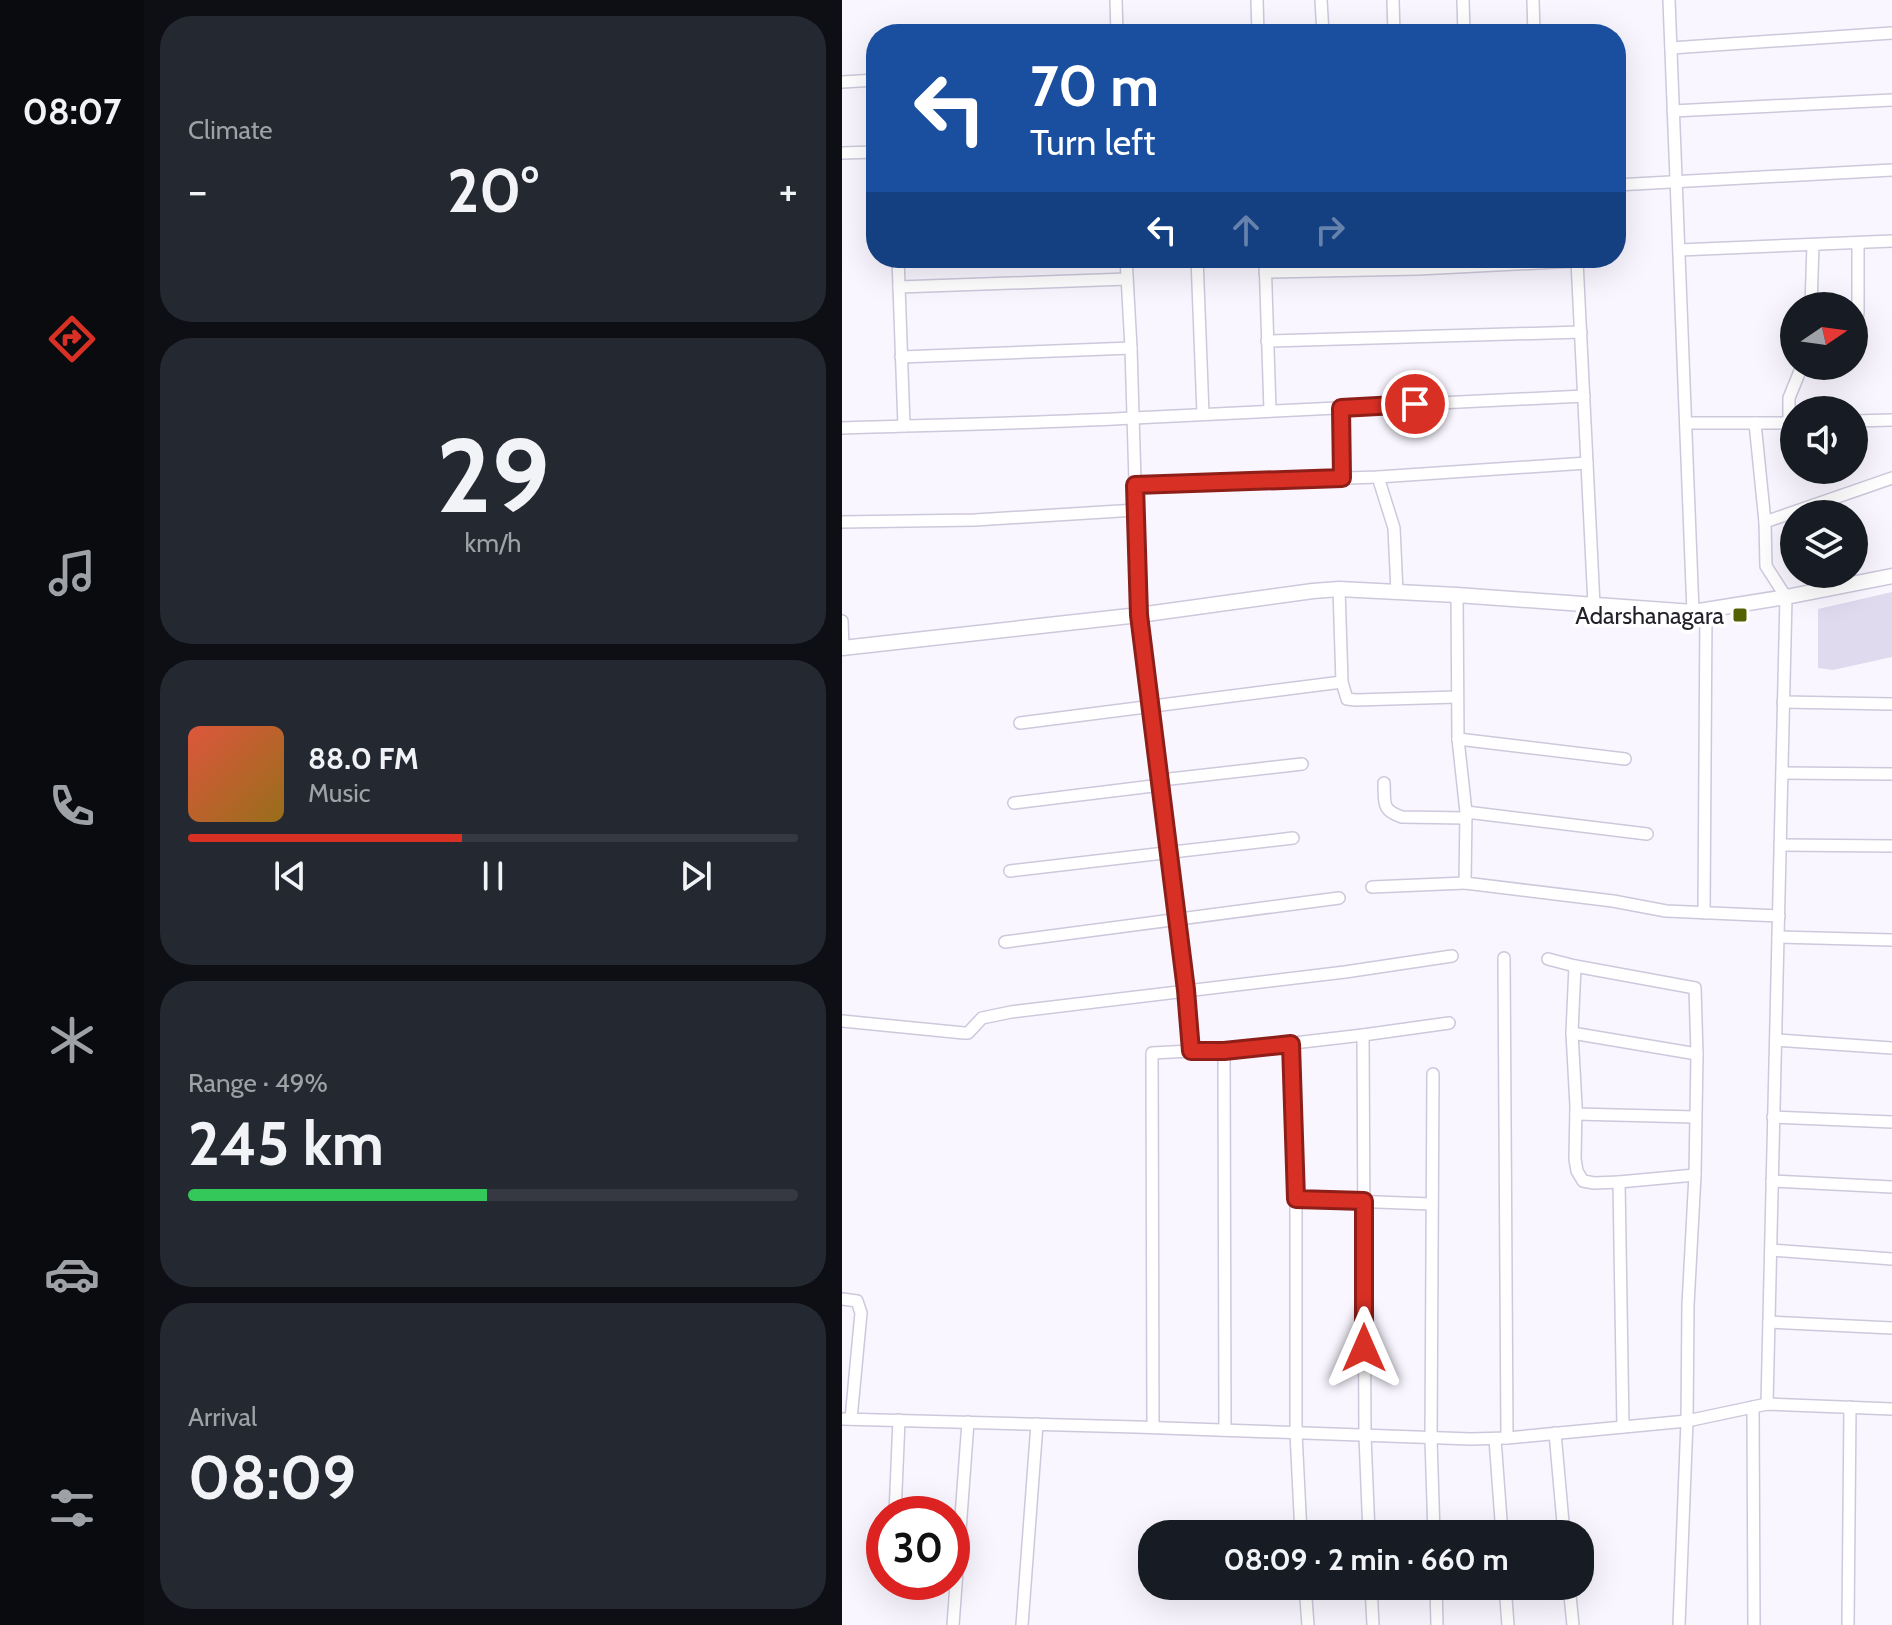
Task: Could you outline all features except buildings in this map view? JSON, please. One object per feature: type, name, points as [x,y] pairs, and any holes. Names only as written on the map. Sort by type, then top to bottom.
[{"type":"street","points":[[1116,0],[1117,24]]},
{"type":"street","points":[[1257,0],[1258,24]]},
{"type":"street","points":[[1321,0],[1322,24]]},
{"type":"street","points":[[1393,0],[1394,24]]},
{"type":"street","points":[[1463,0],[1464,24]]},
{"type":"street","points":[[1533,0],[1534,24]]},
{"type":"street","points":[[1669,0],[1686,423],[1700,612],[1704,913]]},
{"type":"street","points":[[1671,48],[1892,33]]},
{"type":"street","points":[[842,82],[866,81]]},
{"type":"street","points":[[1673,111],[1892,100]]},
{"type":"street","points":[[842,153],[866,152]]},
{"type":"street","points":[[1626,185],[1892,170]]},
{"type":"street","points":[[1679,250],[1892,241]]},
{"type":"street","points":[[1858,243],[1858,292]]},
{"type":"street","points":[[1811,292],[1813,245]]},
{"type":"street","points":[[898,268],[904,426]]},
{"type":"street","points":[[1126,268],[1139,615],[1170,852],[1191,1051]]},
{"type":"street","points":[[1197,268],[1203,414]]},
{"type":"street","points":[[1265,268],[1270,410]]},
{"type":"street","points":[[1265,272],[1438,268]]},
{"type":"street","points":[[1577,268],[1594,605]]},
{"type":"street","points":[[899,287],[1127,279]]},
{"type":"street","points":[[1267,341],[1581,332]]},
{"type":"street","points":[[901,357],[1131,348]]},
{"type":"street","points":[[842,428],[1132,418],[1584,396]]},
{"type":"street","points":[[1341,408],[1342,478]]},
{"type":"street","points":[[1868,421],[1892,420]]},
{"type":"street","points":[[1686,423],[1780,423]]},
{"type":"street","points":[[1755,423],[1766,566],[1786,597],[1767,1404]]},
{"type":"street","points":[[1135,485],[1378,477],[1587,463]]},
{"type":"street","points":[[1378,477],[1394,528],[1397,592]]},
{"type":"street","points":[[1765,522],[1892,478]]},
{"type":"street","points":[[842,522],[975,520],[1136,510]]},
{"type":"street","points":[[842,621],[843,648],[1339,589],[1700,612],[1892,576]]},
{"type":"street","points":[[1339,589],[1342,682],[1347,699],[1457,697]]},
{"type":"street","points":[[1457,595],[1458,739],[1466,815],[1465,883]]},
{"type":"street","points":[[1020,723],[1342,682]]},
{"type":"street","points":[[1783,702],[1892,704]]},
{"type":"street","points":[[1458,739],[1625,759]]},
{"type":"street","points":[[1014,803],[1302,764]]},
{"type":"street","points":[[1782,773],[1892,774]]},
{"type":"street","points":[[1384,783],[1385,806],[1388,811],[1402,817],[1466,815],[1647,834]]},
{"type":"street","points":[[1010,871],[1293,838]]},
{"type":"street","points":[[1780,845],[1892,846]]},
{"type":"street","points":[[1372,887],[1465,883],[1613,901],[1666,911],[1779,916]]},
{"type":"street","points":[[1005,942],[1339,898]]},
{"type":"street","points":[[1778,937],[1892,940]]},
{"type":"street","points":[[842,1021],[968,1033],[982,1018],[991,1015],[1452,956]]},
{"type":"street","points":[[1502,1520],[1504,958]]},
{"type":"street","points":[[1548,959],[1695,988],[1695,1175],[1679,1625]]},
{"type":"street","points":[[1575,966],[1572,1033],[1577,1171],[1583,1181],[1594,1183],[1695,1175]]},
{"type":"street","points":[[1153,1427],[1152,1053],[1224,1051],[1449,1023]]},
{"type":"street","points":[[1572,1033],[1697,1054]]},
{"type":"street","points":[[1363,1035],[1365,1436],[1368,1520]]},
{"type":"street","points":[[1776,1040],[1892,1048]]},
{"type":"street","points":[[1291,1044],[1296,1199],[1296,1433],[1300,1520]]},
{"type":"street","points":[[1224,1051],[1225,1430]]},
{"type":"street","points":[[1433,1074],[1431,1439],[1434,1520]]},
{"type":"street","points":[[1576,1114],[1695,1117]]},
{"type":"street","points":[[1773,1117],[1892,1122]]},
{"type":"street","points":[[1772,1181],[1892,1187]]},
{"type":"street","points":[[1619,1182],[1623,1427]]},
{"type":"street","points":[[1296,1199],[1431,1204]]},
{"type":"street","points":[[1771,1250],[1892,1259]]},
{"type":"street","points":[[842,1299],[857,1301],[861,1313],[847,1419],[1153,1427],[1431,1439],[1501,1438],[1687,1421],[1767,1404],[1892,1409]]},
{"type":"street","points":[[1769,1322],[1892,1328]]},
{"type":"street","points":[[1753,1407],[1754,1625]]},
{"type":"street","points":[[1848,1625],[1850,1407]]},
{"type":"street","points":[[896,1496],[899,1420]]},
{"type":"street","points":[[953,1625],[968,1422]]},
{"type":"street","points":[[1022,1625],[1037,1424]]},
{"type":"street","points":[[1555,1433],[1563,1520]]},
{"type":"street","points":[[1306,1600],[1308,1625]]},
{"type":"street","points":[[1372,1600],[1373,1625]]},
{"type":"street","points":[[1436,1600],[1437,1625]]},
{"type":"street","points":[[1506,1600],[1508,1625]]},
{"type":"street","points":[[1570,1600],[1573,1625]]},
{"type":"place","name":"Adarshanagara","points":[[1740,615]]},
{"type":"route","points":[[1364,1348],[1364,1201],[1296,1199],[1291,1044],[1191,1051],[1170,852],[1139,615],[1135,485],[1342,478],[1341,408],[1415,404]]}]
